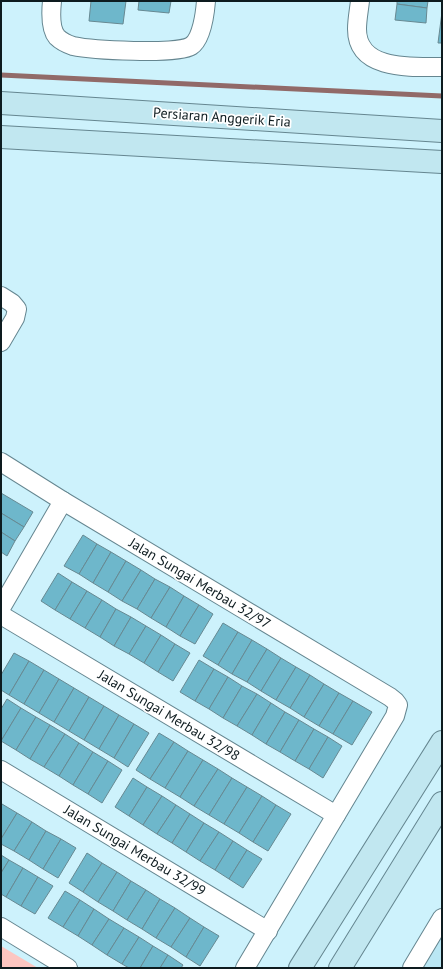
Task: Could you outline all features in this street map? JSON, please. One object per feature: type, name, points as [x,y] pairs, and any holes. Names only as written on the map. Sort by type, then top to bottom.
[{"type":"main road","name":"Persiaran Anggerik Eria","points":[[1,103],[442,131]]},
{"type":"main road","points":[[1,137],[442,162]]},
{"type":"main road","points":[[300,968],[442,742]]},
{"type":"main road","points":[[340,968],[442,803]]},
{"type":"street","points":[[52,1],[51,8],[53,26],[56,36],[62,41],[72,46],[127,51],[181,50],[192,46],[198,39],[206,1]]},
{"type":"street","points":[[360,1],[357,30],[360,45],[365,53],[372,59],[384,63],[436,67]]},
{"type":"street","points":[[1,296],[12,303],[17,309],[15,318],[1,342]]},
{"type":"street","name":"Jalan Sungai Merbau 32/97","points":[[1,462],[395,701],[398,705],[395,716],[336,815]]},
{"type":"street","points":[[1,608],[63,501]]},
{"type":"street","name":"Jalan Sungai Merbau 32/98","points":[[1,615],[336,815]]},
{"type":"street","name":"Jalan Sungai Merbau 32/99","points":[[1,770],[268,931]]},
{"type":"street","points":[[245,968],[336,815]]},
{"type":"street","points":[[412,968],[442,918]]},
{"type":"street","points":[[1,927],[68,968]]},
{"type":"shaded area","points":[[442,930],[442,968],[419,968]]},
{"type":"shaded area","points":[[1,946],[38,968],[1,968]]},
{"type":"building","points":[[91,1],[126,1],[123,24],[89,21]]},
{"type":"building","points":[[139,1],[171,1],[169,13],[138,10]]},
{"type":"building","points":[[397,1],[428,1],[427,8],[397,4]]},
{"type":"building","points":[[397,4],[427,8],[426,23],[395,20]]},
{"type":"building","points":[[442,12],[442,43],[438,43]]},
{"type":"building","points":[[1,493],[33,512],[24,527],[1,513]]},
{"type":"building","points":[[1,513],[24,527],[15,541],[1,532]]},
{"type":"building","points":[[1,532],[15,541],[7,556],[1,552]]},
{"type":"building","points":[[83,535],[97,544],[79,574],[64,566]]},
{"type":"building","points":[[97,544],[111,552],[93,583],[79,574]]},
{"type":"building","points":[[111,552],[126,561],[108,592],[93,583]]},
{"type":"building","points":[[126,561],[141,570],[122,601],[108,592]]},
{"type":"building","points":[[141,570],[155,579],[137,609],[122,601]]},
{"type":"building","points":[[58,573],[72,582],[55,610],[41,601]]},
{"type":"building","points":[[155,579],[170,587],[151,618],[137,609]]},
{"type":"building","points":[[72,582],[87,591],[70,619],[55,610]]},
{"type":"building","points":[[170,587],[184,596],[166,627],[151,618]]},
{"type":"building","points":[[87,591],[102,600],[85,628],[70,619]]},
{"type":"building","points":[[184,596],[199,605],[180,636],[166,627]]},
{"type":"building","points":[[102,600],[116,609],[100,637],[85,628]]},
{"type":"building","points":[[199,605],[213,614],[195,644],[180,636]]},
{"type":"building","points":[[116,609],[131,617],[114,646],[100,637]]},
{"type":"building","points":[[131,617],[146,626],[129,654],[114,646]]},
{"type":"building","points":[[223,623],[238,632],[218,665],[203,656]]},
{"type":"building","points":[[146,626],[161,635],[144,663],[129,654]]},
{"type":"building","points":[[238,632],[252,640],[232,674],[218,665]]},
{"type":"building","points":[[161,635],[175,644],[158,672],[144,663]]},
{"type":"building","points":[[252,640],[267,649],[247,682],[232,674]]},
{"type":"building","points":[[175,644],[190,653],[173,681],[158,672]]},
{"type":"building","points":[[267,649],[281,658],[261,691],[247,682]]},
{"type":"building","points":[[14,653],[29,661],[9,695],[1,690],[1,675]]},
{"type":"building","points":[[281,658],[296,667],[276,700],[261,691]]},
{"type":"building","points":[[199,660],[214,669],[195,701],[180,692]]},
{"type":"building","points":[[29,661],[44,670],[24,704],[9,695]]},
{"type":"building","points":[[296,667],[310,675],[290,708],[276,700]]},
{"type":"building","points":[[214,669],[228,677],[209,709],[195,701]]},
{"type":"building","points":[[44,670],[59,679],[39,713],[24,704]]},
{"type":"building","points":[[310,675],[324,684],[304,717],[290,708]]},
{"type":"building","points":[[228,677],[242,686],[223,718],[209,709]]},
{"type":"building","points":[[59,679],[74,688],[54,722],[39,713]]},
{"type":"building","points":[[324,684],[339,693],[319,726],[304,717]]},
{"type":"building","points":[[242,686],[257,694],[237,726],[223,718]]},
{"type":"building","points":[[74,688],[89,697],[69,731],[54,722]]},
{"type":"building","points":[[339,693],[353,701],[333,734],[319,726]]},
{"type":"building","points":[[257,694],[271,703],[252,735],[237,726]]},
{"type":"building","points":[[89,697],[104,706],[84,740],[69,731]]},
{"type":"building","points":[[7,699],[21,708],[1,741],[1,709]]},
{"type":"building","points":[[353,701],[372,712],[352,745],[333,734]]},
{"type":"building","points":[[271,703],[285,712],[266,744],[252,735]]},
{"type":"building","points":[[104,706],[119,715],[99,749],[84,740]]},
{"type":"building","points":[[21,708],[36,717],[16,750],[1,741]]},
{"type":"building","points":[[285,712],[299,720],[280,752],[266,744]]},
{"type":"building","points":[[119,715],[134,724],[114,758],[99,749]]},
{"type":"building","points":[[36,717],[50,725],[30,759],[16,750]]},
{"type":"building","points":[[299,720],[314,729],[295,761],[280,752]]},
{"type":"building","points":[[134,724],[149,733],[128,767],[114,758]]},
{"type":"building","points":[[50,725],[65,734],[44,767],[30,759]]},
{"type":"building","points":[[314,729],[328,737],[309,769],[295,761]]},
{"type":"building","points":[[159,733],[174,742],[150,779],[136,770]]},
{"type":"building","points":[[65,734],[79,743],[59,776],[44,767]]},
{"type":"building","points":[[328,737],[342,746],[323,778],[309,769]]},
{"type":"building","points":[[174,742],[188,751],[165,788],[150,779]]},
{"type":"building","points":[[79,743],[93,752],[73,785],[59,776]]},
{"type":"building","points":[[188,751],[203,760],[180,797],[165,788]]},
{"type":"building","points":[[93,752],[108,761],[88,794],[73,785]]},
{"type":"building","points":[[203,760],[218,769],[194,806],[180,797]]},
{"type":"building","points":[[108,761],[122,770],[102,803],[88,794]]},
{"type":"building","points":[[218,769],[232,778],[209,815],[194,806]]},
{"type":"building","points":[[133,778],[147,787],[129,816],[115,807]]},
{"type":"building","points":[[232,778],[247,787],[224,824],[209,815]]},
{"type":"building","points":[[147,787],[162,796],[143,825],[129,816]]},
{"type":"building","points":[[247,787],[262,796],[239,833],[224,824]]},
{"type":"building","points":[[162,796],[176,805],[157,834],[143,825]]},
{"type":"building","points":[[262,796],[276,805],[253,842],[239,833]]},
{"type":"building","points":[[2,804],[17,813],[1,839],[1,806]]},
{"type":"building","points":[[176,805],[190,814],[172,843],[157,834]]},
{"type":"building","points":[[276,805],[291,814],[268,851],[253,842]]},
{"type":"building","points":[[17,813],[32,822],[14,851],[1,844],[1,839]]},
{"type":"building","points":[[190,814],[204,823],[186,852],[172,843]]},
{"type":"building","points":[[32,822],[46,831],[29,860],[14,851]]},
{"type":"building","points":[[204,823],[219,832],[200,861],[186,852]]},
{"type":"building","points":[[46,831],[61,839],[43,869],[29,860]]},
{"type":"building","points":[[219,832],[233,841],[215,870],[200,861]]},
{"type":"building","points":[[61,839],[76,848],[58,878],[43,869]]},
{"type":"building","points":[[233,841],[247,850],[229,879],[215,870]]},
{"type":"building","points":[[247,850],[262,859],[243,888],[229,879]]},
{"type":"building","points":[[87,853],[102,863],[83,892],[69,883]]},
{"type":"building","points":[[1,855],[9,860],[1,873]]},
{"type":"building","points":[[9,860],[23,868],[6,897],[1,894],[1,873]]},
{"type":"building","points":[[102,863],[117,872],[98,902],[83,892]]},
{"type":"building","points":[[23,868],[38,877],[21,906],[6,897]]},
{"type":"building","points":[[117,872],[131,881],[113,911],[98,902]]},
{"type":"building","points":[[38,877],[53,886],[35,914],[21,906]]},
{"type":"building","points":[[131,881],[146,890],[127,920],[113,911]]},
{"type":"building","points":[[146,890],[160,899],[142,929],[127,920]]},
{"type":"building","points":[[65,891],[80,900],[63,927],[48,918]]},
{"type":"building","points":[[160,899],[175,908],[156,938],[142,929]]},
{"type":"building","points":[[80,900],[94,909],[78,936],[63,927]]},
{"type":"building","points":[[175,908],[190,918],[171,947],[156,938]]},
{"type":"building","points":[[94,909],[109,919],[92,945],[78,936]]},
{"type":"building","points":[[190,918],[204,927],[186,957],[171,947]]},
{"type":"building","points":[[109,919],[124,928],[107,955],[92,945]]},
{"type":"building","points":[[204,927],[219,936],[200,966],[186,957]]},
{"type":"building","points":[[124,928],[139,937],[122,964],[107,955]]},
{"type":"building","points":[[139,937],[153,946],[140,968],[129,968],[122,964]]},
{"type":"building","points":[[153,946],[168,955],[160,968],[140,968]]},
{"type":"building","points":[[168,955],[183,965],[181,968],[160,968]]},
{"type":"waterway","points":[[1,75],[442,96]]}]
